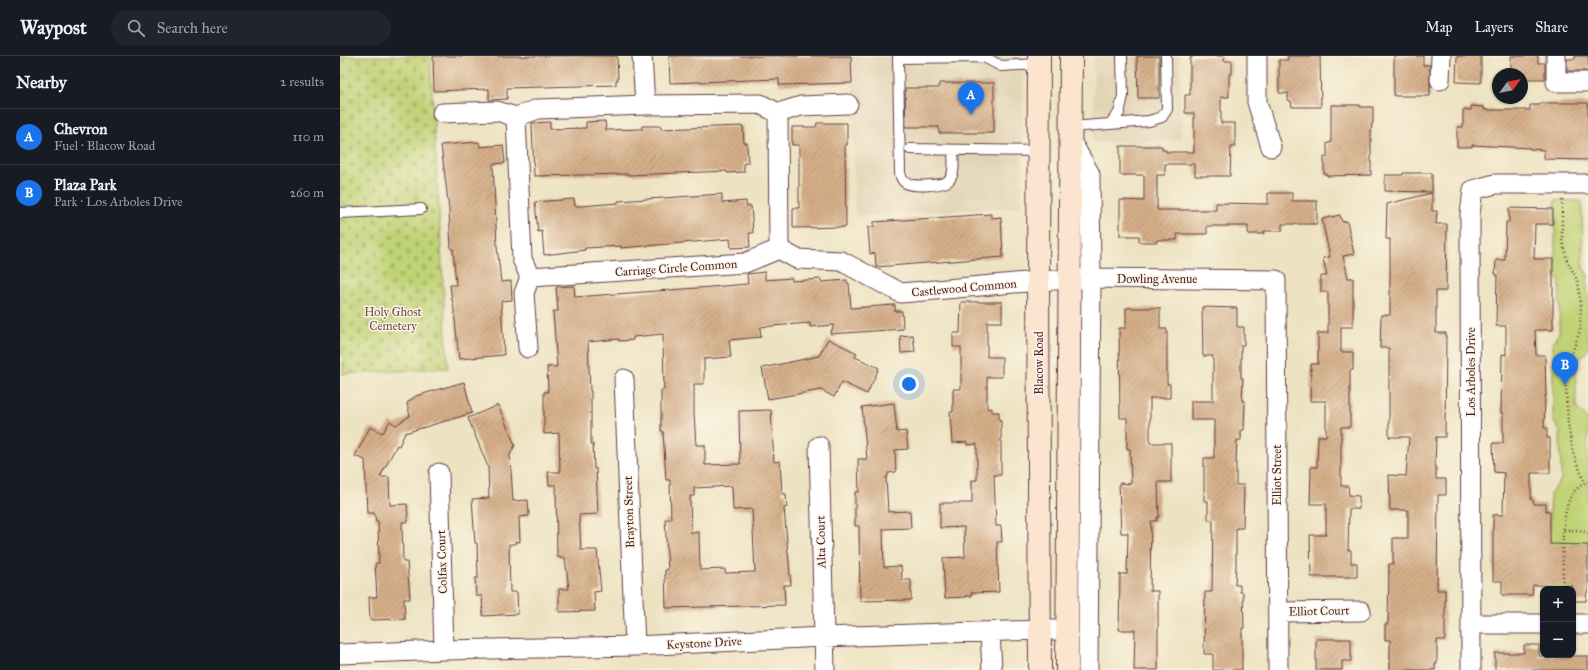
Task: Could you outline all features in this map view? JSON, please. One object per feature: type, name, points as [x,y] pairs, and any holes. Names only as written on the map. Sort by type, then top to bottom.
[{"type":"main road","points":[[1067,670],[1071,56]]},
{"type":"main road","name":"Blacow Road","points":[[1039,60],[1038,281],[1040,670]]},
{"type":"street","points":[[642,56],[645,105]]},
{"type":"street","points":[[1257,56],[1257,102],[1271,147]]},
{"type":"street","points":[[1440,80],[1441,56]]},
{"type":"street","points":[[1556,56],[1556,82],[1588,82]]},
{"type":"street","points":[[442,113],[497,112],[516,117],[538,109],[645,105],[760,104],[778,113],[801,106],[848,104]]},
{"type":"street","points":[[778,113],[779,249]]},
{"type":"street","points":[[516,117],[522,259],[530,277],[524,294],[528,348]]},
{"type":"street","points":[[1071,134],[1090,174],[1091,278],[1088,670]]},
{"type":"street","name":"Los Arboles Drive","points":[[1471,670],[1470,214],[1473,190],[1496,184],[1588,184]]},
{"type":"street","name":"Carriage Circle Common","points":[[530,277],[745,263],[779,249]]},
{"type":"street","name":"Castlewood Common","points":[[779,249],[797,259],[841,261],[901,293],[1038,281]]},
{"type":"street","name":"Dowling Avenue","points":[[1038,281],[1091,278],[1276,280]]},
{"type":"street","name":"Elliot Street","points":[[1276,280],[1278,670]]},
{"type":"street","name":"Brayton Street","points":[[624,379],[635,646]]},
{"type":"street","name":"Alta Court","points":[[819,446],[824,670]]},
{"type":"street","name":"Colfax Court","points":[[439,473],[444,650]]},
{"type":"street","name":"Elliot Court","points":[[1278,612],[1361,611]]},
{"type":"street","points":[[1472,624],[1540,624]]},
{"type":"street","points":[[1576,624],[1588,624]]},
{"type":"street","name":"Keystone Drive","points":[[340,654],[635,646],[823,637],[1067,630]]},
{"type":"street","points":[[990,632],[992,670]]},
{"type":"lane","points":[[953,150],[953,169],[948,181],[943,184],[915,185],[905,183],[901,179],[898,58],[982,56],[1001,66],[1039,60]]},
{"type":"lane","points":[[1110,124],[1119,113],[1123,96],[1122,56]]},
{"type":"lane","points":[[1071,134],[1110,124],[1150,121],[1162,117],[1167,109],[1166,56]]},
{"type":"lane","points":[[910,149],[1039,151]]},
{"type":"lane","points":[[340,213],[421,209]]},
{"type":"path","points":[[1562,184],[1562,240],[1567,260],[1578,282],[1581,307],[1580,331],[1565,372],[1568,424],[1573,453],[1586,482],[1576,489],[1570,497],[1566,511],[1564,530],[1563,586]]},
{"type":"path","points":[[1564,530],[1579,530],[1588,533]]},
{"type":"shaded area","points":[[852,56],[1024,56],[1022,207],[855,216]]},
{"type":"shaded area","points":[[1093,56],[1180,56],[1181,140],[1094,143]]},
{"type":"green space","name":"Holy Ghost Cemetery","points":[[340,56],[430,56],[448,368],[343,374],[343,353],[340,353]]},
{"type":"green space","points":[[1555,200],[1582,201],[1583,268],[1588,274],[1588,350],[1576,363],[1576,407],[1588,419],[1588,544],[1573,544],[1572,586],[1551,586],[1550,494],[1561,480],[1560,432],[1553,420],[1553,342],[1559,333],[1560,282],[1555,277]]},
{"type":"building","points":[[433,56],[617,56],[618,80],[616,80],[616,85],[507,88],[507,99],[489,100],[489,89],[434,91]]},
{"type":"building","points":[[669,56],[851,56],[852,83],[779,85],[779,79],[670,83]]},
{"type":"building","points":[[1137,56],[1159,56],[1159,98],[1138,98]]},
{"type":"building","points":[[1192,56],[1224,56],[1224,61],[1232,61],[1232,74],[1229,74],[1229,97],[1221,97],[1221,123],[1235,123],[1235,147],[1231,147],[1230,176],[1195,176],[1194,164],[1165,164],[1165,175],[1157,175],[1157,210],[1216,210],[1216,203],[1268,204],[1268,193],[1292,193],[1292,201],[1317,201],[1317,224],[1282,224],[1282,231],[1264,231],[1264,234],[1248,234],[1248,226],[1207,226],[1207,234],[1177,234],[1177,240],[1157,240],[1157,242],[1139,242],[1139,236],[1120,236],[1120,200],[1144,201],[1144,175],[1120,175],[1120,146],[1162,146],[1162,150],[1166,150],[1166,152],[1194,152],[1194,113],[1185,113],[1185,95],[1190,95],[1190,58],[1192,58]]},
{"type":"building","points":[[1288,56],[1320,56],[1321,107],[1292,107],[1291,101],[1288,101],[1288,93],[1279,93],[1279,60],[1288,60]]},
{"type":"building","points":[[1394,56],[1423,56],[1423,65],[1430,65],[1430,96],[1394,96]]},
{"type":"building","points":[[1457,56],[1481,56],[1481,83],[1456,82]]},
{"type":"building","points":[[1511,56],[1538,56],[1538,63],[1545,63],[1545,79],[1528,79],[1528,68],[1511,68]]},
{"type":"building","points":[[1575,56],[1588,56],[1588,71],[1567,71],[1567,59],[1575,59]]},
{"type":"building","points":[[939,83],[994,83],[994,133],[939,133],[939,127],[906,127],[905,88],[939,88]]},
{"type":"building","points":[[1540,103],[1588,103],[1588,160],[1544,159],[1544,150],[1530,148],[1472,145],[1472,147],[1457,147],[1457,127],[1463,127],[1463,110],[1471,110],[1471,106],[1484,107],[1484,110],[1530,110],[1530,105],[1540,105]]},
{"type":"building","points":[[1331,105],[1360,105],[1360,107],[1373,107],[1371,134],[1371,175],[1327,176],[1327,174],[1324,174],[1324,157],[1327,157],[1327,143],[1331,143]]},
{"type":"building","points":[[605,121],[606,130],[642,129],[642,126],[661,126],[661,129],[743,126],[744,143],[747,143],[748,163],[744,163],[744,172],[727,173],[727,171],[628,175],[534,176],[532,123],[550,122],[550,129],[586,128],[586,122]]},
{"type":"building","points":[[817,123],[847,123],[847,145],[845,145],[846,227],[793,228],[793,208],[799,208],[799,145],[792,145],[792,127],[816,127]]},
{"type":"building","points":[[479,142],[480,147],[503,145],[505,163],[493,164],[497,246],[501,282],[511,281],[512,300],[501,301],[504,355],[459,359],[450,285],[456,285],[453,249],[451,249],[449,209],[441,145]]},
{"type":"building","points":[[1403,173],[1432,173],[1432,192],[1385,191],[1385,175],[1403,175]]},
{"type":"building","points":[[1432,193],[1432,211],[1437,211],[1436,224],[1447,224],[1446,291],[1436,291],[1436,333],[1446,333],[1445,437],[1436,437],[1435,466],[1436,479],[1446,479],[1446,495],[1438,495],[1437,590],[1445,590],[1445,640],[1437,640],[1437,664],[1435,664],[1435,670],[1390,670],[1390,640],[1385,640],[1385,624],[1388,624],[1389,564],[1393,564],[1393,538],[1408,538],[1408,510],[1390,510],[1389,475],[1406,476],[1409,437],[1389,437],[1389,348],[1380,348],[1381,315],[1390,315],[1390,239],[1386,239],[1387,204]]},
{"type":"building","points":[[722,194],[722,203],[746,201],[746,206],[751,206],[753,233],[749,233],[750,247],[731,248],[730,239],[621,248],[621,246],[585,248],[585,250],[544,255],[542,231],[538,232],[535,202],[574,199],[575,206],[581,206],[618,203],[618,201]]},
{"type":"building","points":[[1509,208],[1553,209],[1553,224],[1535,224],[1534,259],[1553,259],[1553,330],[1535,330],[1536,355],[1545,355],[1546,396],[1544,428],[1547,428],[1547,438],[1550,438],[1550,473],[1531,473],[1531,500],[1533,500],[1534,504],[1546,504],[1546,511],[1550,511],[1550,544],[1588,545],[1588,591],[1586,601],[1576,601],[1576,586],[1533,585],[1532,595],[1502,595],[1502,581],[1493,581],[1493,515],[1503,515],[1504,473],[1494,472],[1493,443],[1503,443],[1503,413],[1501,413],[1502,354],[1506,355],[1506,326],[1496,326],[1497,274],[1495,274],[1496,260],[1505,260],[1506,222],[1509,222]]},
{"type":"building","points":[[991,214],[991,218],[1001,217],[1003,257],[876,267],[875,253],[870,254],[868,227],[874,227],[874,222]]},
{"type":"building","points":[[1340,215],[1342,222],[1347,221],[1354,254],[1343,256],[1348,278],[1353,278],[1353,327],[1341,327],[1341,352],[1353,352],[1353,370],[1350,370],[1350,427],[1341,427],[1341,486],[1348,486],[1349,495],[1359,496],[1359,509],[1349,509],[1348,550],[1351,550],[1351,563],[1357,563],[1357,577],[1311,577],[1310,535],[1326,535],[1326,504],[1310,504],[1311,467],[1317,467],[1318,436],[1326,436],[1326,401],[1310,401],[1311,364],[1318,364],[1318,333],[1328,333],[1328,292],[1321,292],[1321,276],[1327,276],[1323,258],[1330,257],[1322,219]]},
{"type":"building","points":[[765,272],[765,280],[792,278],[792,281],[821,279],[821,282],[847,280],[847,283],[849,283],[851,308],[895,305],[895,311],[902,311],[903,329],[830,334],[834,325],[810,327],[810,323],[760,327],[761,337],[729,340],[731,357],[704,359],[704,384],[694,384],[696,445],[705,445],[705,465],[740,464],[739,411],[771,410],[774,462],[780,461],[782,494],[786,494],[787,507],[784,508],[791,585],[784,585],[785,605],[666,608],[665,570],[668,570],[665,519],[671,519],[670,480],[666,480],[663,431],[661,431],[661,390],[664,390],[663,334],[633,337],[633,340],[619,341],[619,339],[588,342],[591,391],[591,444],[593,444],[594,469],[596,468],[598,514],[579,515],[581,550],[597,550],[601,591],[594,592],[595,611],[559,612],[559,589],[569,589],[565,558],[557,557],[556,485],[549,485],[548,472],[560,472],[559,433],[544,434],[544,392],[548,392],[547,367],[557,367],[553,311],[558,311],[556,287],[574,286],[575,297],[748,284],[747,274]],"holes":[[[732,486],[733,510],[752,509],[755,572],[725,573],[725,569],[700,570],[699,532],[691,533],[690,496],[694,496],[694,488]]]},
{"type":"building","points":[[961,302],[1002,302],[1002,322],[987,322],[987,357],[1002,357],[1002,377],[987,377],[987,409],[992,408],[992,412],[999,412],[999,420],[1001,420],[1001,475],[994,475],[996,526],[1001,526],[1002,542],[997,542],[999,592],[971,593],[972,596],[945,598],[943,558],[965,557],[964,527],[940,528],[940,503],[972,503],[972,480],[977,480],[977,444],[967,445],[967,442],[952,443],[950,412],[953,412],[953,389],[961,389],[961,347],[953,347],[953,333],[960,333]]},
{"type":"building","points":[[1202,307],[1237,308],[1237,327],[1244,327],[1244,345],[1241,345],[1241,378],[1243,378],[1242,401],[1245,401],[1244,430],[1241,430],[1241,440],[1237,440],[1236,462],[1236,485],[1244,485],[1243,528],[1236,528],[1235,585],[1240,585],[1240,592],[1243,592],[1244,628],[1242,628],[1242,670],[1213,670],[1213,654],[1204,654],[1205,592],[1212,592],[1213,520],[1208,520],[1208,501],[1204,501],[1204,458],[1214,458],[1214,420],[1191,420],[1191,401],[1213,401],[1213,356],[1203,356]]},
{"type":"building","points":[[1126,308],[1160,308],[1160,329],[1167,329],[1167,384],[1170,384],[1170,398],[1150,398],[1150,443],[1171,443],[1171,482],[1158,482],[1159,517],[1157,517],[1157,521],[1151,521],[1150,591],[1158,591],[1158,670],[1134,670],[1135,630],[1119,630],[1120,574],[1127,574],[1128,533],[1121,533],[1119,483],[1131,484],[1130,449],[1127,449],[1127,418],[1120,418],[1119,328],[1126,328]]},
{"type":"building","points":[[913,335],[915,352],[901,353],[900,336]]},
{"type":"building","points":[[828,339],[857,353],[855,357],[879,368],[867,394],[842,382],[834,397],[821,390],[768,399],[762,368],[819,356]]},
{"type":"building","points":[[464,382],[472,413],[405,433],[399,446],[397,445],[380,477],[389,477],[390,505],[407,504],[408,522],[402,522],[403,562],[407,562],[410,599],[404,599],[405,619],[370,620],[369,597],[377,597],[375,563],[379,563],[378,521],[376,521],[374,513],[367,513],[365,460],[355,456],[370,427],[383,433],[390,421],[396,425],[410,416],[407,403],[416,396]]},
{"type":"building","points":[[894,403],[897,432],[906,431],[908,449],[895,450],[896,472],[888,473],[888,477],[886,477],[888,512],[910,511],[911,528],[883,529],[884,567],[901,566],[902,580],[911,580],[911,600],[860,601],[859,526],[855,526],[855,492],[859,492],[858,459],[867,459],[862,407]]},
{"type":"building","points":[[498,405],[515,445],[510,455],[513,501],[528,500],[529,516],[519,517],[520,542],[515,541],[516,544],[509,544],[510,592],[517,592],[518,614],[483,616],[482,596],[476,596],[475,578],[478,578],[477,543],[475,543],[472,499],[489,498],[488,467],[468,418]]},
{"type":"building","points":[[1316,639],[1351,639],[1351,661],[1342,661],[1342,670],[1316,670]]},
{"type":"building","points":[[1524,645],[1539,645],[1540,658],[1576,658],[1576,656],[1588,656],[1588,670],[1495,670],[1495,653],[1524,653]]},
{"type":"place","name":"Chevron","points":[[971,115]]},
{"type":"place","name":"Plaza Park","points":[[1565,385]]}]
